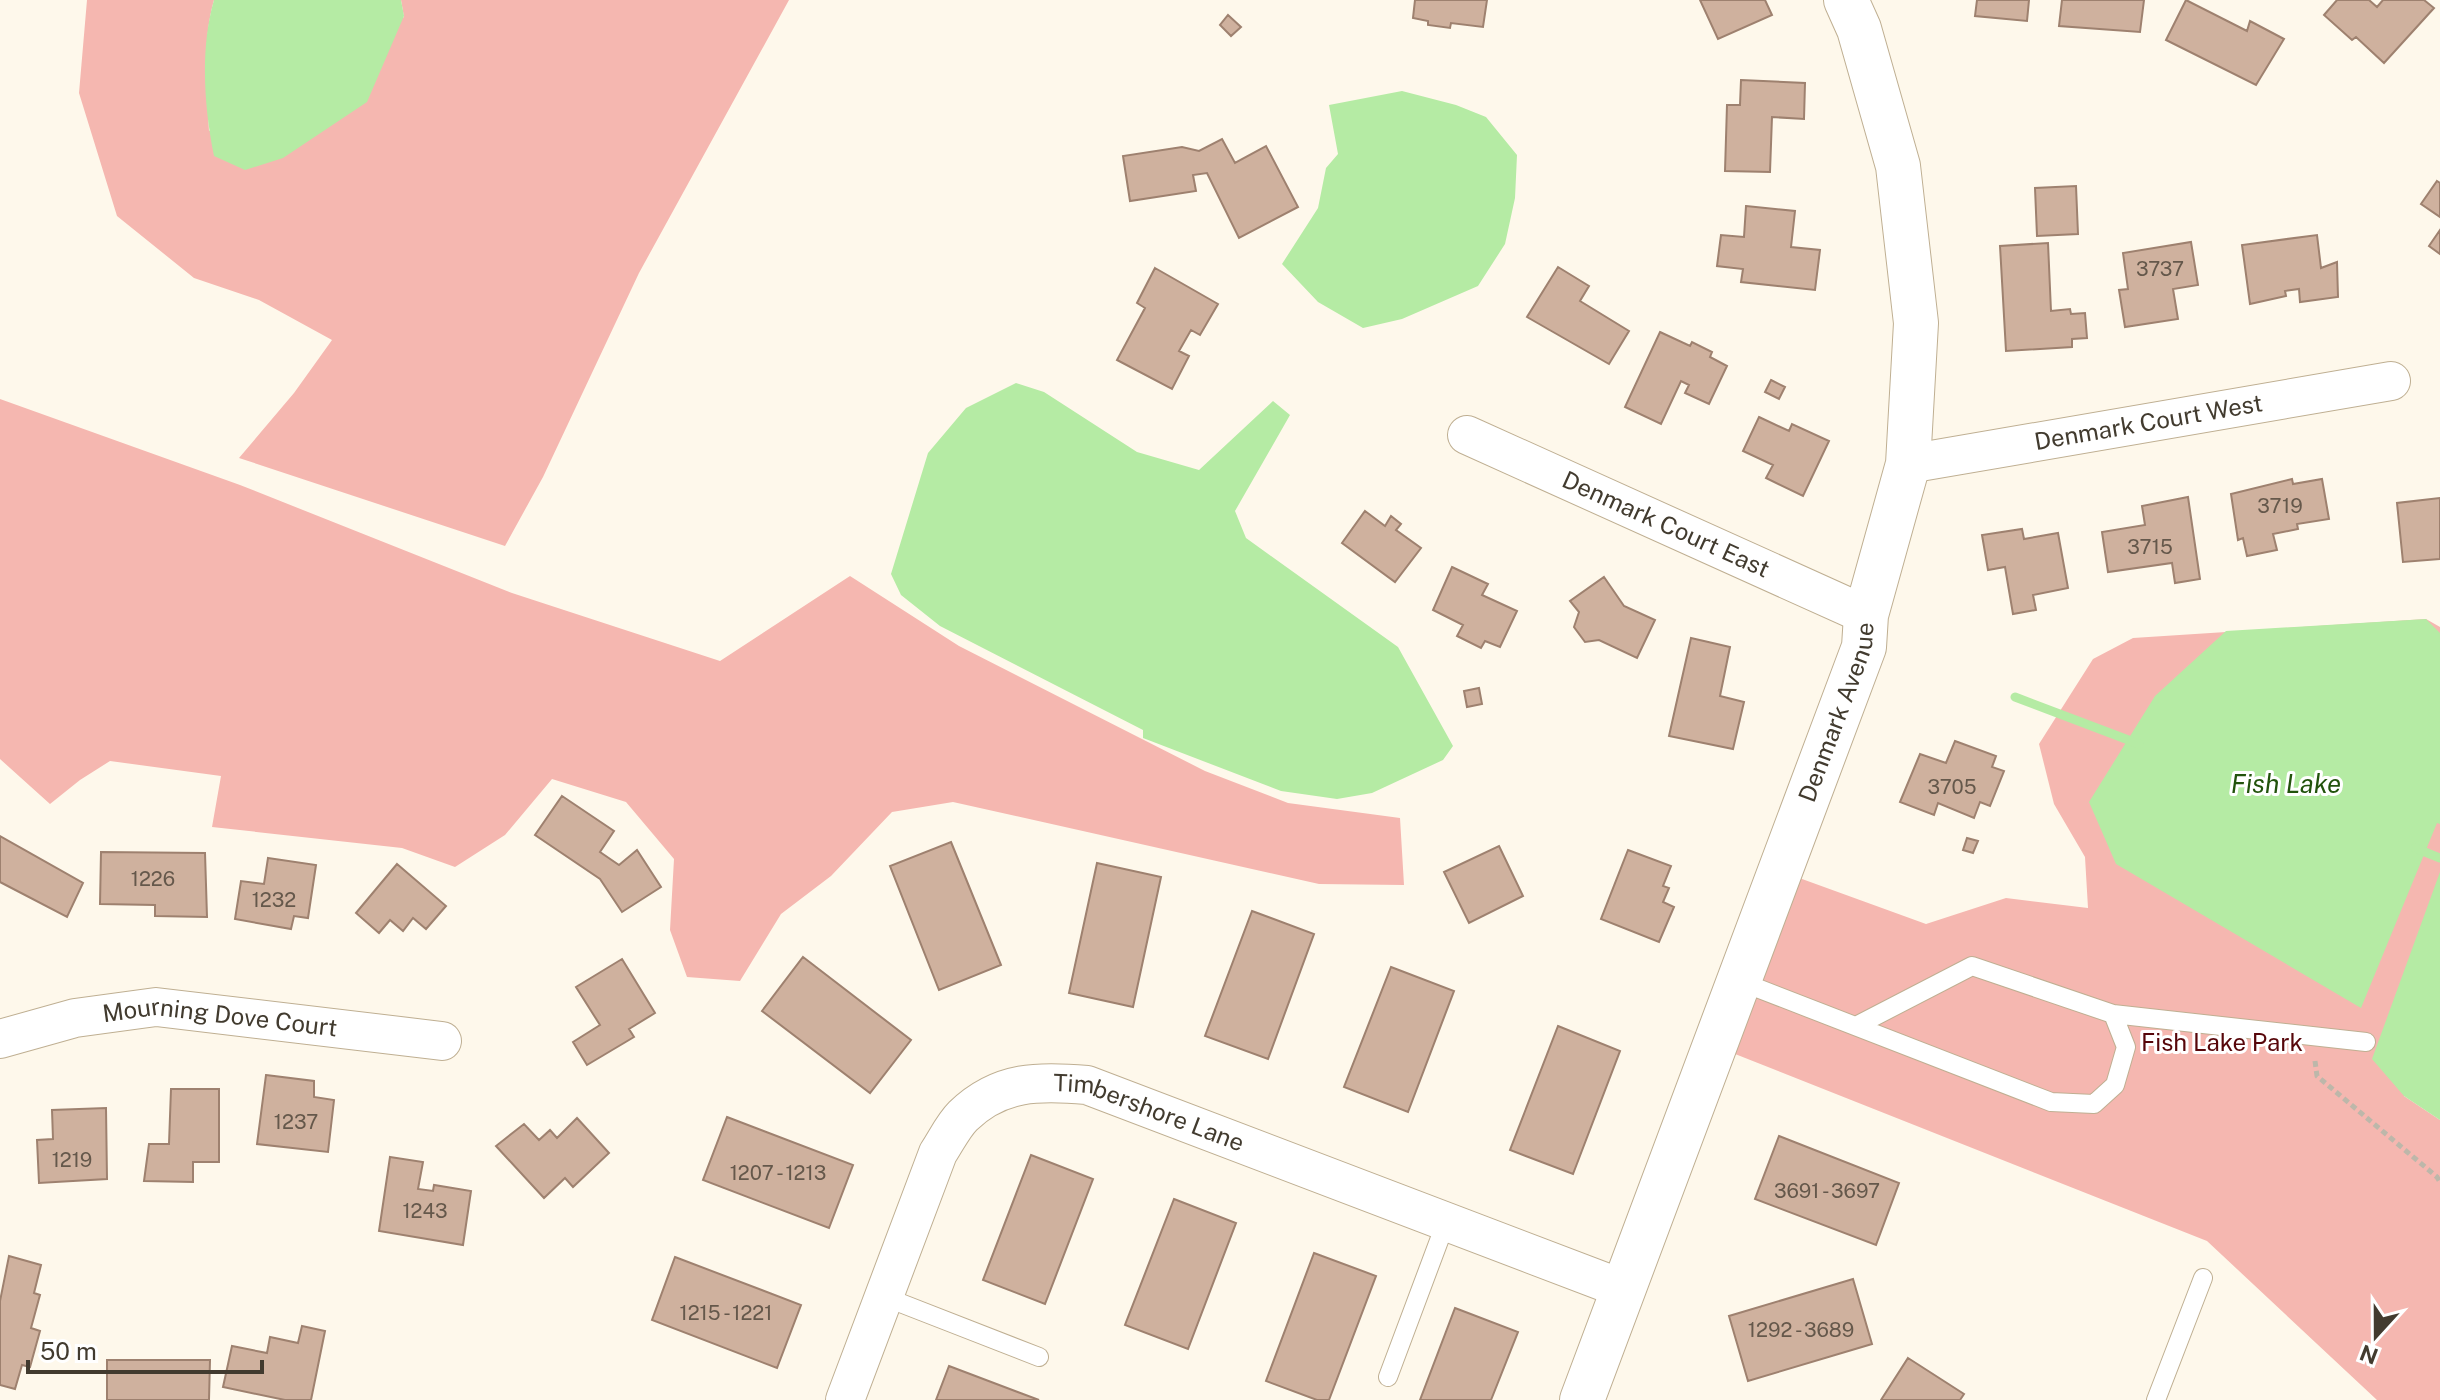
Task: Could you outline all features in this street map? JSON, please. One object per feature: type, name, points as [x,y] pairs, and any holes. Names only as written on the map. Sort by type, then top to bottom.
[{"type":"street","name":"Denmark Avenue","points":[[1583,1400],[1864,647],[1866,615],[1908,464],[1916,323],[1898,166],[1859,29],[1846,0]]},
{"type":"street","name":"Denmark Court West","points":[[1908,464],[2391,381]]},
{"type":"street","name":"Denmark Court East","points":[[1467,435],[1866,615]]},
{"type":"street","name":"Mourning Dove Court","points":[[0,1039],[75,1018],[156,1007],[442,1041]]},
{"type":"street","name":"Timbershore Lane","points":[[845,1400],[938,1153],[963,1117],[999,1091],[1044,1081],[1087,1085],[1623,1289]]},
{"type":"lane","points":[[1856,1026],[1972,966],[2113,1014],[2366,1042]]},
{"type":"lane","points":[[1739,981],[2051,1102],[2094,1104],[2115,1085],[2126,1047],[2113,1014]]},
{"type":"lane","points":[[1388,1377],[1446,1222]]},
{"type":"lane","points":[[2156,1400],[2203,1278]]},
{"type":"lane","points":[[885,1297],[1039,1357]]},
{"type":"path","points":[[2311,1036],[2317,1076],[2440,1182]]},
{"type":"green space","points":[[87,0],[214,0],[207,49],[209,131],[404,17],[401,0],[789,0],[639,273],[543,477],[505,546],[239,458],[294,393],[332,340],[259,300],[194,278],[117,216],[79,93]]},
{"type":"green space","points":[[0,399],[240,485],[512,593],[720,661],[850,576],[959,646],[1205,771],[1288,803],[1400,818],[1404,885],[1319,884],[953,802],[892,812],[831,876],[781,914],[740,981],[687,977],[670,930],[674,859],[626,802],[552,779],[505,835],[455,867],[402,848],[212,827],[221,776],[110,761],[50,804],[0,759]]},
{"type":"green space","name":"Fish Lake Park","points":[[2426,619],[2440,627],[2440,907],[2404,1096],[2440,1120],[2440,1400],[2377,1400],[2207,1241],[1730,1052],[1780,871],[1926,924],[2006,898],[2088,908],[2085,857],[2054,804],[2039,744],[2093,659],[2133,638]]},
{"type":"water","points":[[214,0],[401,0],[404,16],[367,102],[283,158],[245,170],[214,156],[206,98],[205,58]]},
{"type":"water","points":[[1402,91],[1456,105],[1486,117],[1517,155],[1515,198],[1505,244],[1478,286],[1402,319],[1363,328],[1318,302],[1282,264],[1318,208],[1326,168],[1338,154],[1329,105]]},
{"type":"water","points":[[1016,383],[1044,392],[1137,452],[1199,470],[1273,401],[1290,415],[1235,511],[1246,538],[1398,647],[1453,746],[1443,760],[1372,793],[1337,799],[1281,791],[1143,738],[1143,730],[940,626],[901,595],[891,574],[928,453],[966,408]]},
{"type":"water","name":"Fish Lake","points":[[2426,619],[2440,633],[2440,824],[2437,823],[2361,1008],[2116,864],[2089,802],[2155,696],[2226,631]]},
{"type":"water","points":[[2440,872],[2440,1120],[2404,1096],[2372,1059]]},
{"type":"building","points":[[1415,0],[1487,0],[1483,27],[1451,23],[1450,28],[1428,25],[1428,21],[1413,18]]},
{"type":"building","points":[[1700,0],[1765,0],[1772,15],[1718,39]]},
{"type":"building","points":[[1977,0],[2029,0],[2027,21],[1975,16]]},
{"type":"building","points":[[2062,0],[2144,0],[2140,32],[2059,26]]},
{"type":"building","points":[[2186,0],[2247,31],[2250,21],[2284,39],[2256,85],[2166,40]]},
{"type":"building","points":[[2337,0],[2369,0],[2377,7],[2383,0],[2424,0],[2434,8],[2384,63],[2356,37],[2352,40],[2324,15]]},
{"type":"building","points":[[1228,15],[1241,27],[1231,36],[1220,25]]},
{"type":"building","points":[[1741,80],[1805,83],[1804,119],[1772,117],[1770,172],[1725,171],[1727,105],[1740,105]]},
{"type":"building","points":[[1222,139],[1235,163],[1266,146],[1298,207],[1239,238],[1207,173],[1193,175],[1196,191],[1130,201],[1123,156],[1182,147],[1199,151]]},
{"type":"building","points":[[2437,181],[2440,183],[2440,217],[2421,204]]},
{"type":"building","points":[[2076,186],[2078,234],[2037,236],[2035,188]]},
{"type":"building","points":[[1746,206],[1795,211],[1791,247],[1820,250],[1815,290],[1741,282],[1743,269],[1717,266],[1721,235],[1744,237]]},
{"type":"building","points":[[2440,230],[2440,254],[2429,246]]},
{"type":"building","points":[[2317,235],[2321,268],[2337,262],[2338,297],[2300,302],[2299,289],[2285,291],[2286,296],[2250,304],[2242,245]]},
{"type":"building","points":[[2191,242],[2198,285],[2173,289],[2178,319],[2125,327],[2119,290],[2128,289],[2123,253]]},
{"type":"building","points":[[2048,243],[2051,311],[2070,309],[2071,314],[2085,313],[2087,338],[2072,339],[2072,347],[2006,351],[2000,246]]},
{"type":"building","points":[[1558,267],[1589,286],[1580,301],[1629,331],[1609,364],[1527,317]]},
{"type":"building","points":[[1155,268],[1218,304],[1200,335],[1191,330],[1179,351],[1189,356],[1172,389],[1117,360],[1145,308],[1137,303]]},
{"type":"building","points":[[1660,332],[1712,352],[1710,357],[1727,366],[1709,404],[1685,393],[1689,385],[1681,381],[1661,424],[1625,407]]},
{"type":"building","points":[[1771,380],[1785,387],[1779,399],[1765,392]]},
{"type":"building","points":[[1759,417],[1789,431],[1792,424],[1829,441],[1803,496],[1766,478],[1773,465],[1743,451]]},
{"type":"building","points":[[2292,479],[2293,484],[2322,479],[2329,519],[2297,524],[2298,529],[2273,534],[2277,550],[2247,556],[2243,538],[2238,540],[2231,494]]},
{"type":"building","points":[[2188,497],[2200,579],[2175,583],[2172,563],[2108,572],[2102,532],[2145,525],[2142,506]]},
{"type":"building","points":[[2440,498],[2440,559],[2403,562],[2397,503]]},
{"type":"building","points":[[1365,511],[1385,526],[1391,516],[1401,524],[1396,530],[1421,548],[1395,582],[1342,543]]},
{"type":"building","points":[[2022,529],[2024,539],[2058,533],[2068,588],[2033,595],[2036,610],[2013,614],[2005,567],[1988,570],[1982,535]]},
{"type":"building","points":[[1452,567],[1488,584],[1482,595],[1517,611],[1500,647],[1485,641],[1481,648],[1457,636],[1463,625],[1433,610]]},
{"type":"building","points":[[1604,577],[1624,606],[1655,620],[1637,658],[1599,640],[1585,642],[1574,627],[1579,612],[1570,601]]},
{"type":"building","points":[[1691,638],[1730,647],[1720,696],[1744,702],[1733,749],[1669,736]]},
{"type":"building","points":[[1479,688],[1482,704],[1467,707],[1464,691]]},
{"type":"building","points":[[1955,741],[1996,756],[1992,767],[2004,771],[1990,806],[1980,802],[1974,818],[1938,803],[1934,815],[1900,802],[1920,754],[1946,763]]},
{"type":"building","points":[[562,796],[614,831],[600,852],[619,865],[637,850],[661,887],[622,912],[600,879],[535,835]]},
{"type":"building","points":[[0,836],[83,883],[67,917],[0,882]]},
{"type":"building","points":[[1967,838],[1978,841],[1973,853],[1963,850]]},
{"type":"building","points":[[951,842],[1001,965],[939,990],[890,866]]},
{"type":"building","points":[[1499,846],[1523,896],[1469,923],[1444,872]]},
{"type":"building","points":[[1628,850],[1671,866],[1663,886],[1669,888],[1663,902],[1674,907],[1659,942],[1601,919]]},
{"type":"building","points":[[101,852],[205,853],[207,917],[155,916],[155,905],[100,904]]},
{"type":"building","points":[[268,858],[316,865],[308,918],[294,916],[291,929],[235,919],[241,881],[264,884]]},
{"type":"building","points":[[1097,863],[1161,877],[1133,1007],[1069,993]]},
{"type":"building","points":[[397,864],[446,906],[426,929],[413,918],[403,931],[390,920],[379,933],[356,913]]},
{"type":"building","points":[[1252,911],[1314,934],[1268,1059],[1205,1036]]},
{"type":"building","points":[[803,957],[911,1040],[870,1093],[762,1011]]},
{"type":"building","points":[[622,959],[655,1013],[629,1029],[634,1037],[587,1065],[573,1042],[600,1025],[576,987]]},
{"type":"building","points":[[1391,967],[1454,991],[1408,1112],[1344,1087]]},
{"type":"building","points":[[1558,1026],[1620,1051],[1573,1174],[1510,1150]]},
{"type":"building","points":[[266,1075],[314,1081],[314,1097],[334,1100],[328,1152],[257,1144]]},
{"type":"building","points":[[171,1089],[219,1089],[219,1162],[193,1162],[193,1182],[144,1181],[149,1144],[169,1144]]},
{"type":"building","points":[[106,1108],[107,1179],[39,1183],[37,1140],[53,1139],[52,1110]]},
{"type":"building","points":[[727,1117],[853,1165],[829,1228],[703,1180]]},
{"type":"building","points":[[577,1118],[609,1153],[573,1187],[565,1178],[544,1198],[496,1146],[524,1124],[539,1140],[550,1130],[557,1138]]},
{"type":"building","points":[[1779,1136],[1899,1183],[1876,1245],[1755,1199]]},
{"type":"building","points":[[1031,1155],[1093,1179],[1045,1304],[983,1280]]},
{"type":"building","points":[[390,1157],[423,1162],[418,1189],[433,1191],[434,1185],[471,1191],[463,1245],[379,1231]]},
{"type":"building","points":[[1174,1199],[1236,1223],[1188,1349],[1125,1325]]},
{"type":"building","points":[[1314,1253],[1376,1276],[1329,1400],[1317,1400],[1266,1381]]},
{"type":"building","points":[[9,1256],[41,1265],[34,1293],[40,1295],[31,1328],[40,1331],[30,1367],[22,1365],[15,1389],[0,1385],[0,1301]]},
{"type":"building","points":[[675,1257],[801,1305],[777,1368],[652,1320]]},
{"type":"building","points":[[1853,1279],[1872,1344],[1748,1381],[1729,1316]]},
{"type":"building","points":[[1455,1308],[1518,1332],[1491,1400],[1420,1400]]},
{"type":"building","points":[[302,1326],[325,1331],[311,1400],[285,1400],[223,1387],[232,1346],[267,1353],[270,1337],[298,1343]]},
{"type":"building","points":[[1908,1358],[1964,1394],[1960,1400],[1881,1400]]},
{"type":"building","points":[[107,1360],[210,1360],[209,1400],[107,1400]]},
{"type":"building","points":[[949,1366],[1039,1400],[936,1400]]},
{"type":"waterway","points":[[2015,697],[2139,744]]},
{"type":"waterway","points":[[2415,848],[2440,858]]}]
